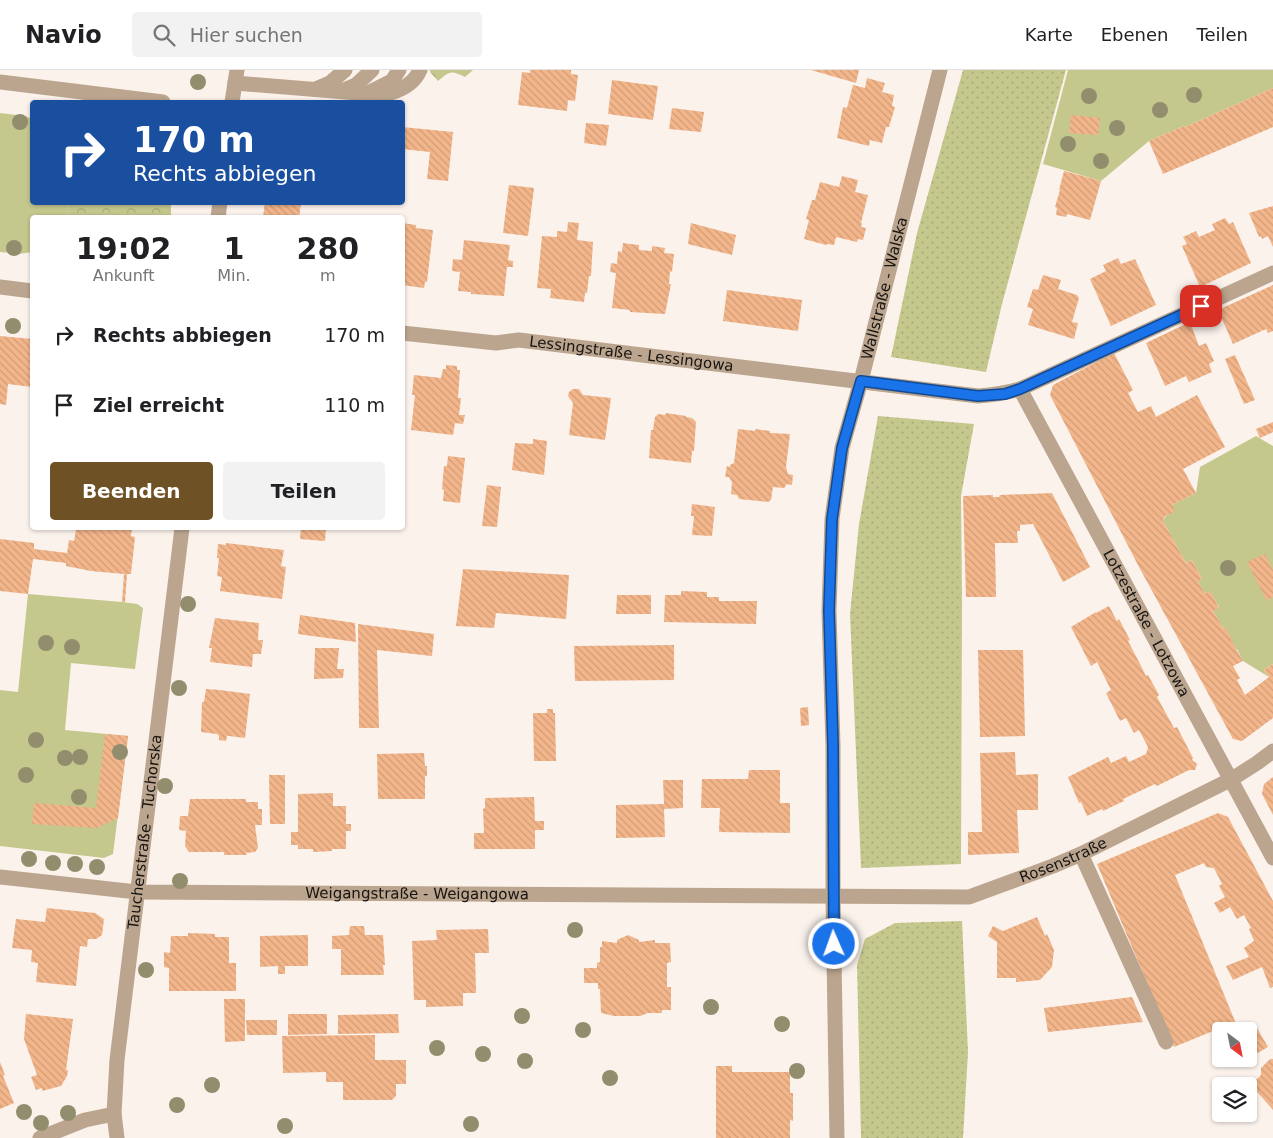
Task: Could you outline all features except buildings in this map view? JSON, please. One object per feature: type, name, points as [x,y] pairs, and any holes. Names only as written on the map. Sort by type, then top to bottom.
[{"type":"street","points":[[314,90],[330,83],[345,70]]},
{"type":"street","points":[[340,92],[356,85],[372,70]]},
{"type":"street","points":[[364,94],[392,81],[399,70]]},
{"type":"street","points":[[232,100],[236,76],[314,90],[382,95],[396,92],[408,85],[420,70]]},
{"type":"street","name":"Wallstraße - Walska","points":[[837,1138],[833,896],[833,746],[829,610],[832,519],[842,448],[861,381],[940,70]]},
{"type":"street","points":[[0,82],[147,100]]},
{"type":"street","name":"Lessingstraße - Lessingowa","points":[[405,333],[496,344],[518,340],[978,396],[1005,394],[1020,389],[1273,273]]},
{"type":"street","points":[[0,287],[30,291]]},
{"type":"street","name":"Lotzestraße - Lotzowa","points":[[1020,389],[1273,858]]},
{"type":"street","name":"Taucherstraße - Tuchorska","points":[[118,1138],[114,1114],[117,1060],[182,530]]},
{"type":"street","name":"Rosenstraße","points":[[833,896],[969,897],[1081,854],[1232,780],[1258,763],[1273,750]]},
{"type":"street","points":[[1081,854],[1166,1042]]},
{"type":"street","name":"Weigangstraße - Weigangowa","points":[[0,877],[137,892],[833,896]]},
{"type":"street","points":[[40,1138],[86,1120],[114,1114]]},
{"type":"green space","points":[[430,70],[473,70],[465,77],[457,73],[451,73],[438,81]]},
{"type":"green space","points":[[963,70],[1066,70],[1002,304],[986,372],[891,357],[917,233]]},
{"type":"green space","points":[[1068,70],[1273,70],[1273,88],[1149,141],[1101,181],[1043,164]]},
{"type":"green space","points":[[0,113],[30,118],[30,205],[68,205],[69,215],[30,215],[30,252],[19,254],[0,252]]},
{"type":"green space","points":[[171,205],[171,215],[69,215],[67,206]]},
{"type":"green space","points":[[878,416],[974,424],[961,496],[961,864],[861,868],[850,614],[859,524]]},
{"type":"green space","points":[[1256,436],[1273,446],[1273,664],[1264,670],[1269,677],[1243,661],[1237,649],[1235,649],[1226,628],[1224,629],[1213,611],[1219,607],[1210,592],[1205,594],[1198,581],[1202,579],[1192,560],[1186,563],[1163,521],[1172,505],[1196,493],[1200,467]]},
{"type":"green space","points":[[28,594],[122,602],[137,604],[143,608],[135,669],[71,663],[65,730],[128,736],[113,854],[104,858],[0,846],[0,690],[18,692]]},
{"type":"green space","points":[[962,921],[968,1052],[963,1138],[861,1138],[857,965],[865,939],[895,923]]},
{"type":"route","points":[[834,944],[833,746],[829,610],[832,519],[842,448],[861,381],[978,396],[1005,394],[1020,389],[1201,306]]}]
